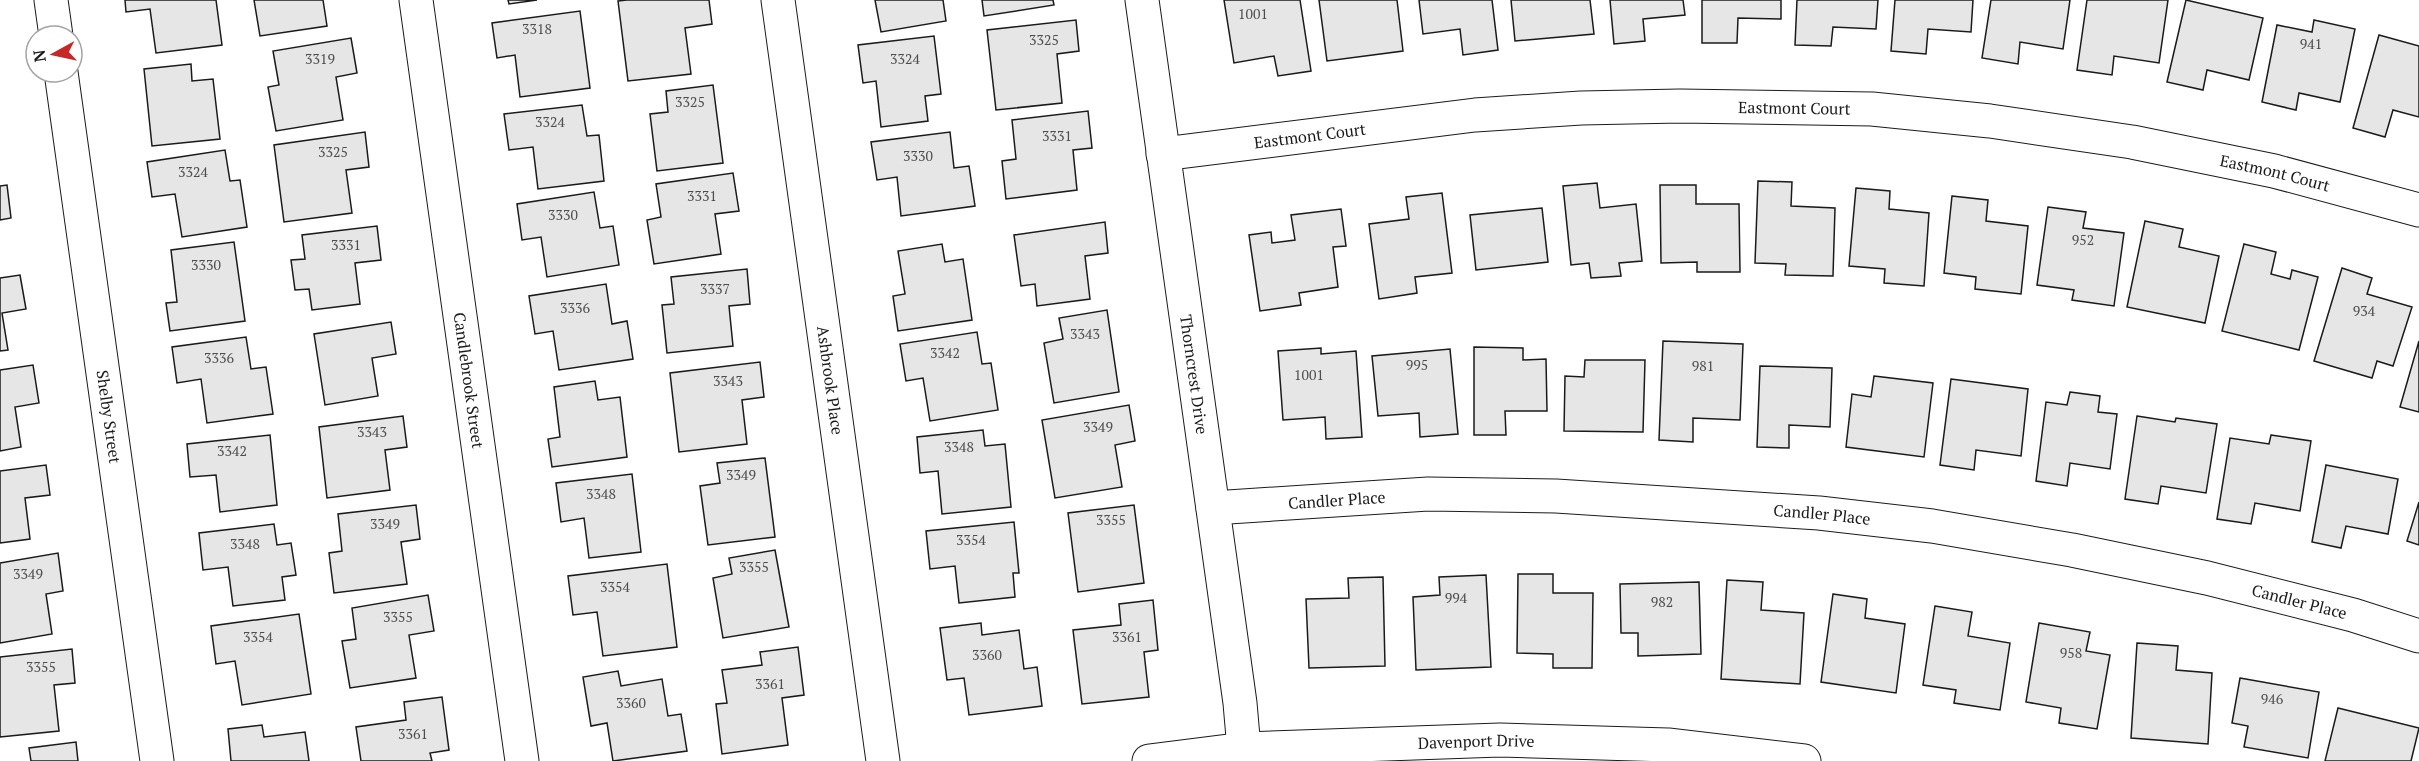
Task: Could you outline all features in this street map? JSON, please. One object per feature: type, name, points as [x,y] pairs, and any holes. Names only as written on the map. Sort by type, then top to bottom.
[{"type":"street","points":[[51,0],[54,24]]},
{"type":"street","name":"Candlebrook Street","points":[[416,0],[522,761]]},
{"type":"street","name":"Ashbrook Place","points":[[778,0],[883,761]]},
{"type":"street","name":"Thorncrest Drive","points":[[1142,0],[1240,703],[1244,749]]},
{"type":"street","name":"Shelby Street","points":[[63,84],[157,761]]},
{"type":"street","name":"Eastmont Court","points":[[1163,154],[1474,115],[1570,109],[1680,106],[1872,109],[1990,121],[2132,142],[2274,171],[2419,210]]},
{"type":"street","name":"Candler Place","points":[[1213,508],[1428,494],[1556,496],[1820,513],[1932,526],[2072,550],[2207,578],[2353,615],[2419,636]]},
{"type":"street","name":"Davenport Drive","points":[[1149,761],[1244,749],[1500,740],[1556,751],[1668,745],[1804,761]]},
{"type":"building","points":[[125,0],[216,0],[222,45],[156,53],[150,9],[126,12]]},
{"type":"building","points":[[254,0],[323,0],[327,26],[260,36]]},
{"type":"building","points":[[508,0],[537,0],[509,4]]},
{"type":"building","points":[[709,0],[712,24],[685,28],[691,74],[628,81],[618,1]]},
{"type":"building","points":[[875,0],[943,0],[946,21],[881,32]]},
{"type":"building","points":[[982,0],[1053,0],[1054,5],[984,16]]},
{"type":"building","points":[[1224,0],[1300,0],[1311,71],[1278,76],[1274,56],[1234,63]]},
{"type":"building","points":[[1319,0],[1397,0],[1403,51],[1327,61]]},
{"type":"building","points":[[1419,0],[1492,0],[1498,50],[1463,55],[1460,29],[1423,34]]},
{"type":"building","points":[[1511,0],[1590,0],[1594,34],[1515,41]]},
{"type":"building","points":[[1610,0],[1683,0],[1685,15],[1643,19],[1645,41],[1614,44]]},
{"type":"building","points":[[1702,0],[1781,0],[1781,19],[1738,18],[1737,43],[1702,43]]},
{"type":"building","points":[[1797,0],[1878,0],[1876,29],[1833,27],[1831,46],[1795,45]]},
{"type":"building","points":[[1895,0],[1973,0],[1971,32],[1928,29],[1926,54],[1891,51]]},
{"type":"building","points":[[1991,0],[2070,0],[2063,49],[2020,42],[2018,64],[1982,58]]},
{"type":"building","points":[[2087,0],[2168,0],[2159,63],[2114,56],[2112,75],[2077,70]]},
{"type":"building","points":[[2186,0],[2263,18],[2249,80],[2207,70],[2203,90],[2167,82]]},
{"type":"building","points":[[580,11],[590,88],[520,97],[515,55],[497,58],[492,23]]},
{"type":"building","points":[[1076,20],[1079,51],[1057,54],[1062,103],[996,110],[987,30]]},
{"type":"building","points":[[2314,20],[2355,29],[2340,102],[2299,93],[2296,110],[2262,102],[2277,25],[2312,32]]},
{"type":"building","points":[[2379,35],[2419,46],[2419,117],[2393,110],[2385,137],[2353,128]]},
{"type":"building","points":[[934,36],[941,94],[925,96],[928,121],[881,127],[876,81],[863,83],[858,45]]},
{"type":"building","points":[[351,38],[357,73],[336,77],[343,120],[276,131],[268,87],[279,85],[273,51]]},
{"type":"building","points":[[191,64],[192,81],[213,79],[220,139],[152,146],[144,69]]},
{"type":"building","points":[[713,85],[723,163],[657,171],[650,114],[668,112],[666,91]]},
{"type":"building","points":[[582,105],[587,136],[599,135],[604,181],[538,189],[533,147],[509,150],[504,114]]},
{"type":"building","points":[[1088,111],[1092,148],[1073,150],[1077,190],[1006,199],[1002,161],[1016,159],[1012,120]]},
{"type":"building","points":[[365,132],[369,167],[346,170],[352,213],[284,222],[274,145]]},
{"type":"building","points":[[950,132],[954,168],[969,166],[975,206],[901,216],[897,177],[877,180],[871,142]]},
{"type":"building","points":[[225,150],[230,181],[240,180],[247,227],[182,237],[175,194],[152,197],[147,162]]},
{"type":"building","points":[[733,173],[739,211],[715,214],[721,254],[654,264],[647,220],[661,217],[656,184]]},
{"type":"building","points":[[1758,181],[1792,182],[1791,206],[1835,208],[1833,276],[1785,275],[1786,264],[1755,263]]},
{"type":"building","points":[[1597,183],[1600,208],[1636,204],[1642,261],[1619,263],[1621,276],[1591,278],[1589,263],[1571,265],[1563,186]]},
{"type":"building","points":[[7,185],[11,218],[0,220],[0,186]]},
{"type":"building","points":[[1660,185],[1696,185],[1696,204],[1739,204],[1740,272],[1697,272],[1697,262],[1661,263]]},
{"type":"building","points":[[1856,188],[1890,191],[1889,209],[1929,213],[1924,286],[1884,283],[1885,269],[1849,266]]},
{"type":"building","points":[[594,192],[600,228],[613,226],[619,265],[547,277],[541,237],[522,240],[517,204]]},
{"type":"building","points":[[1442,193],[1452,273],[1415,277],[1417,293],[1379,299],[1369,224],[1409,219],[1406,197]]},
{"type":"building","points":[[1952,196],[1988,200],[1986,221],[2028,226],[2021,294],[1975,289],[1976,277],[1944,273]]},
{"type":"building","points":[[2048,207],[2086,212],[2083,228],[2124,233],[2114,306],[2072,300],[2074,290],[2037,285]]},
{"type":"building","points":[[1542,208],[1548,262],[1476,270],[1470,215]]},
{"type":"building","points":[[1341,209],[1346,246],[1333,247],[1338,287],[1299,293],[1301,305],[1260,311],[1249,235],[1271,232],[1272,243],[1295,240],[1291,215]]},
{"type":"building","points":[[2145,221],[2183,229],[2179,247],[2219,256],[2205,323],[2127,307]]},
{"type":"building","points":[[1105,222],[1108,253],[1085,256],[1090,299],[1037,306],[1035,284],[1021,286],[1014,235]]},
{"type":"building","points":[[377,226],[381,260],[355,263],[360,304],[312,310],[309,289],[295,290],[291,260],[305,259],[302,235]]},
{"type":"building","points":[[234,242],[245,321],[170,331],[166,303],[177,302],[171,250]]},
{"type":"building","points":[[942,244],[945,262],[963,259],[972,320],[898,331],[893,296],[905,294],[898,251]]},
{"type":"building","points":[[2244,244],[2276,252],[2271,274],[2290,279],[2292,270],[2318,277],[2299,350],[2222,331]]},
{"type":"building","points":[[2342,268],[2372,278],[2367,294],[2412,307],[2393,366],[2377,361],[2372,378],[2314,361]]},
{"type":"building","points":[[747,269],[750,304],[729,306],[733,346],[667,353],[662,305],[674,304],[671,277]]},
{"type":"building","points":[[20,275],[26,309],[2,313],[8,350],[0,351],[0,278]]},
{"type":"building","points":[[606,284],[612,324],[627,321],[633,359],[559,370],[553,331],[535,334],[529,296]]},
{"type":"building","points":[[1107,310],[1119,392],[1054,403],[1044,343],[1063,339],[1059,318]]},
{"type":"building","points":[[391,322],[396,354],[372,358],[378,396],[325,405],[314,334]]},
{"type":"building","points":[[977,332],[982,364],[991,363],[998,410],[930,421],[923,378],[906,381],[900,344]]},
{"type":"building","points":[[246,337],[251,369],[266,367],[273,414],[207,423],[201,379],[177,383],[172,347]]},
{"type":"building","points":[[1663,341],[1743,344],[1740,420],[1693,418],[1693,442],[1659,440]]},
{"type":"building","points":[[2419,341],[2419,412],[2400,407]]},
{"type":"building","points":[[1474,347],[1523,348],[1523,360],[1546,359],[1547,411],[1505,411],[1506,435],[1474,435]]},
{"type":"building","points":[[1321,348],[1321,354],[1356,351],[1362,437],[1326,439],[1325,417],[1283,420],[1278,351]]},
{"type":"building","points":[[1450,349],[1458,434],[1420,437],[1419,413],[1378,416],[1372,356]]},
{"type":"building","points":[[1585,360],[1645,360],[1643,432],[1564,431],[1565,376],[1584,377]]},
{"type":"building","points":[[760,362],[764,397],[742,400],[747,444],[679,452],[670,373]]},
{"type":"building","points":[[33,365],[39,403],[15,407],[21,447],[0,451],[0,370]]},
{"type":"building","points":[[1760,366],[1832,368],[1830,427],[1789,425],[1789,448],[1757,447]]},
{"type":"building","points":[[1874,376],[1933,383],[1924,457],[1846,447],[1852,394],[1871,397]]},
{"type":"building","points":[[1951,379],[2028,389],[2021,456],[1976,450],[1974,470],[1940,465]]},
{"type":"building","points":[[595,381],[598,400],[620,397],[627,457],[552,467],[548,439],[560,437],[554,387]]},
{"type":"building","points":[[2070,392],[2100,396],[2098,412],[2117,414],[2110,469],[2070,463],[2067,486],[2036,481],[2046,402],[2067,405]]},
{"type":"building","points":[[1129,405],[1135,441],[1115,445],[1122,487],[1055,498],[1042,420]]},
{"type":"building","points":[[403,416],[407,447],[385,450],[390,490],[327,498],[319,427]]},
{"type":"building","points":[[2137,416],[2175,422],[2176,418],[2217,424],[2206,493],[2161,486],[2158,504],[2125,499]]},
{"type":"building","points":[[983,430],[985,446],[1005,444],[1011,507],[942,514],[938,471],[920,473],[917,437]]},
{"type":"building","points":[[270,435],[277,505],[220,512],[216,475],[190,477],[187,444]]},
{"type":"building","points":[[2271,435],[2311,441],[2300,511],[2255,503],[2251,524],[2217,519],[2230,438],[2269,444]]},
{"type":"building","points":[[765,458],[775,537],[708,545],[700,486],[720,483],[717,463]]},
{"type":"building","points":[[46,465],[50,495],[25,498],[30,539],[0,543],[0,471]]},
{"type":"building","points":[[2326,465],[2398,479],[2388,534],[2346,526],[2341,548],[2312,542]]},
{"type":"building","points":[[632,474],[641,552],[589,558],[584,518],[561,522],[556,483]]},
{"type":"building","points":[[2419,502],[2419,545],[2407,541]]},
{"type":"building","points":[[416,505],[420,539],[401,542],[407,584],[334,593],[329,553],[342,551],[338,514]]},
{"type":"building","points":[[1134,505],[1144,583],[1078,592],[1068,513]]},
{"type":"building","points":[[1014,522],[1019,573],[1013,573],[1015,597],[959,603],[955,566],[930,569],[926,531]]},
{"type":"building","points":[[274,524],[277,545],[291,543],[296,575],[282,577],[285,600],[233,606],[228,567],[203,570],[199,533]]},
{"type":"building","points":[[775,550],[789,627],[723,638],[713,578],[732,574],[729,558]]},
{"type":"building","points":[[58,553],[63,591],[46,594],[52,634],[0,643],[0,563]]},
{"type":"building","points":[[667,564],[677,647],[603,656],[597,612],[573,615],[568,576]]},
{"type":"building","points":[[1518,574],[1553,574],[1553,593],[1593,593],[1592,668],[1553,668],[1553,654],[1517,653]]},
{"type":"building","points":[[1486,575],[1491,667],[1416,670],[1413,597],[1440,595],[1439,577]]},
{"type":"building","points":[[1383,577],[1385,666],[1309,668],[1306,599],[1349,598],[1348,578]]},
{"type":"building","points":[[1727,580],[1763,582],[1761,610],[1804,613],[1800,684],[1721,679]]},
{"type":"building","points":[[1699,582],[1701,654],[1638,656],[1638,633],[1621,633],[1620,584]]},
{"type":"building","points":[[1833,594],[1867,599],[1865,618],[1905,624],[1896,693],[1821,682]]},
{"type":"building","points":[[428,595],[434,631],[409,635],[416,678],[350,688],[342,641],[356,639],[352,608]]},
{"type":"building","points":[[1153,600],[1158,650],[1144,652],[1149,697],[1082,704],[1073,630],[1121,625],[1119,604]]},
{"type":"building","points":[[1935,606],[1972,612],[1968,636],[2010,643],[2000,710],[1954,703],[1956,690],[1923,685]]},
{"type":"building","points":[[299,614],[311,694],[242,705],[235,661],[216,664],[211,626]]},
{"type":"building","points":[[981,623],[982,635],[1019,630],[1024,669],[1037,667],[1042,706],[969,715],[964,678],[947,680],[940,628]]},
{"type":"building","points":[[2039,623],[2090,632],[2086,651],[2110,655],[2097,729],[2059,723],[2061,708],[2026,702]]},
{"type":"building","points":[[2137,643],[2178,646],[2176,670],[2212,673],[2208,744],[2131,738]]},
{"type":"building","points":[[798,647],[804,695],[782,698],[788,745],[722,754],[716,704],[727,703],[722,670],[762,665],[760,652]]},
{"type":"building","points":[[72,649],[75,683],[54,685],[59,731],[0,737],[0,657]]},
{"type":"building","points":[[618,671],[621,686],[662,679],[668,716],[681,714],[687,751],[613,761],[607,723],[591,726],[583,677]]},
{"type":"building","points":[[2240,678],[2319,692],[2308,758],[2244,747],[2248,726],[2232,723]]},
{"type":"building","points":[[442,697],[449,750],[430,753],[432,761],[361,761],[356,727],[406,720],[404,702]]},
{"type":"building","points":[[2338,708],[2419,728],[2411,761],[2325,761]]},
{"type":"building","points":[[262,725],[264,737],[305,732],[309,761],[231,761],[228,729]]},
{"type":"building","points":[[76,742],[78,761],[31,761],[29,748]]}]
